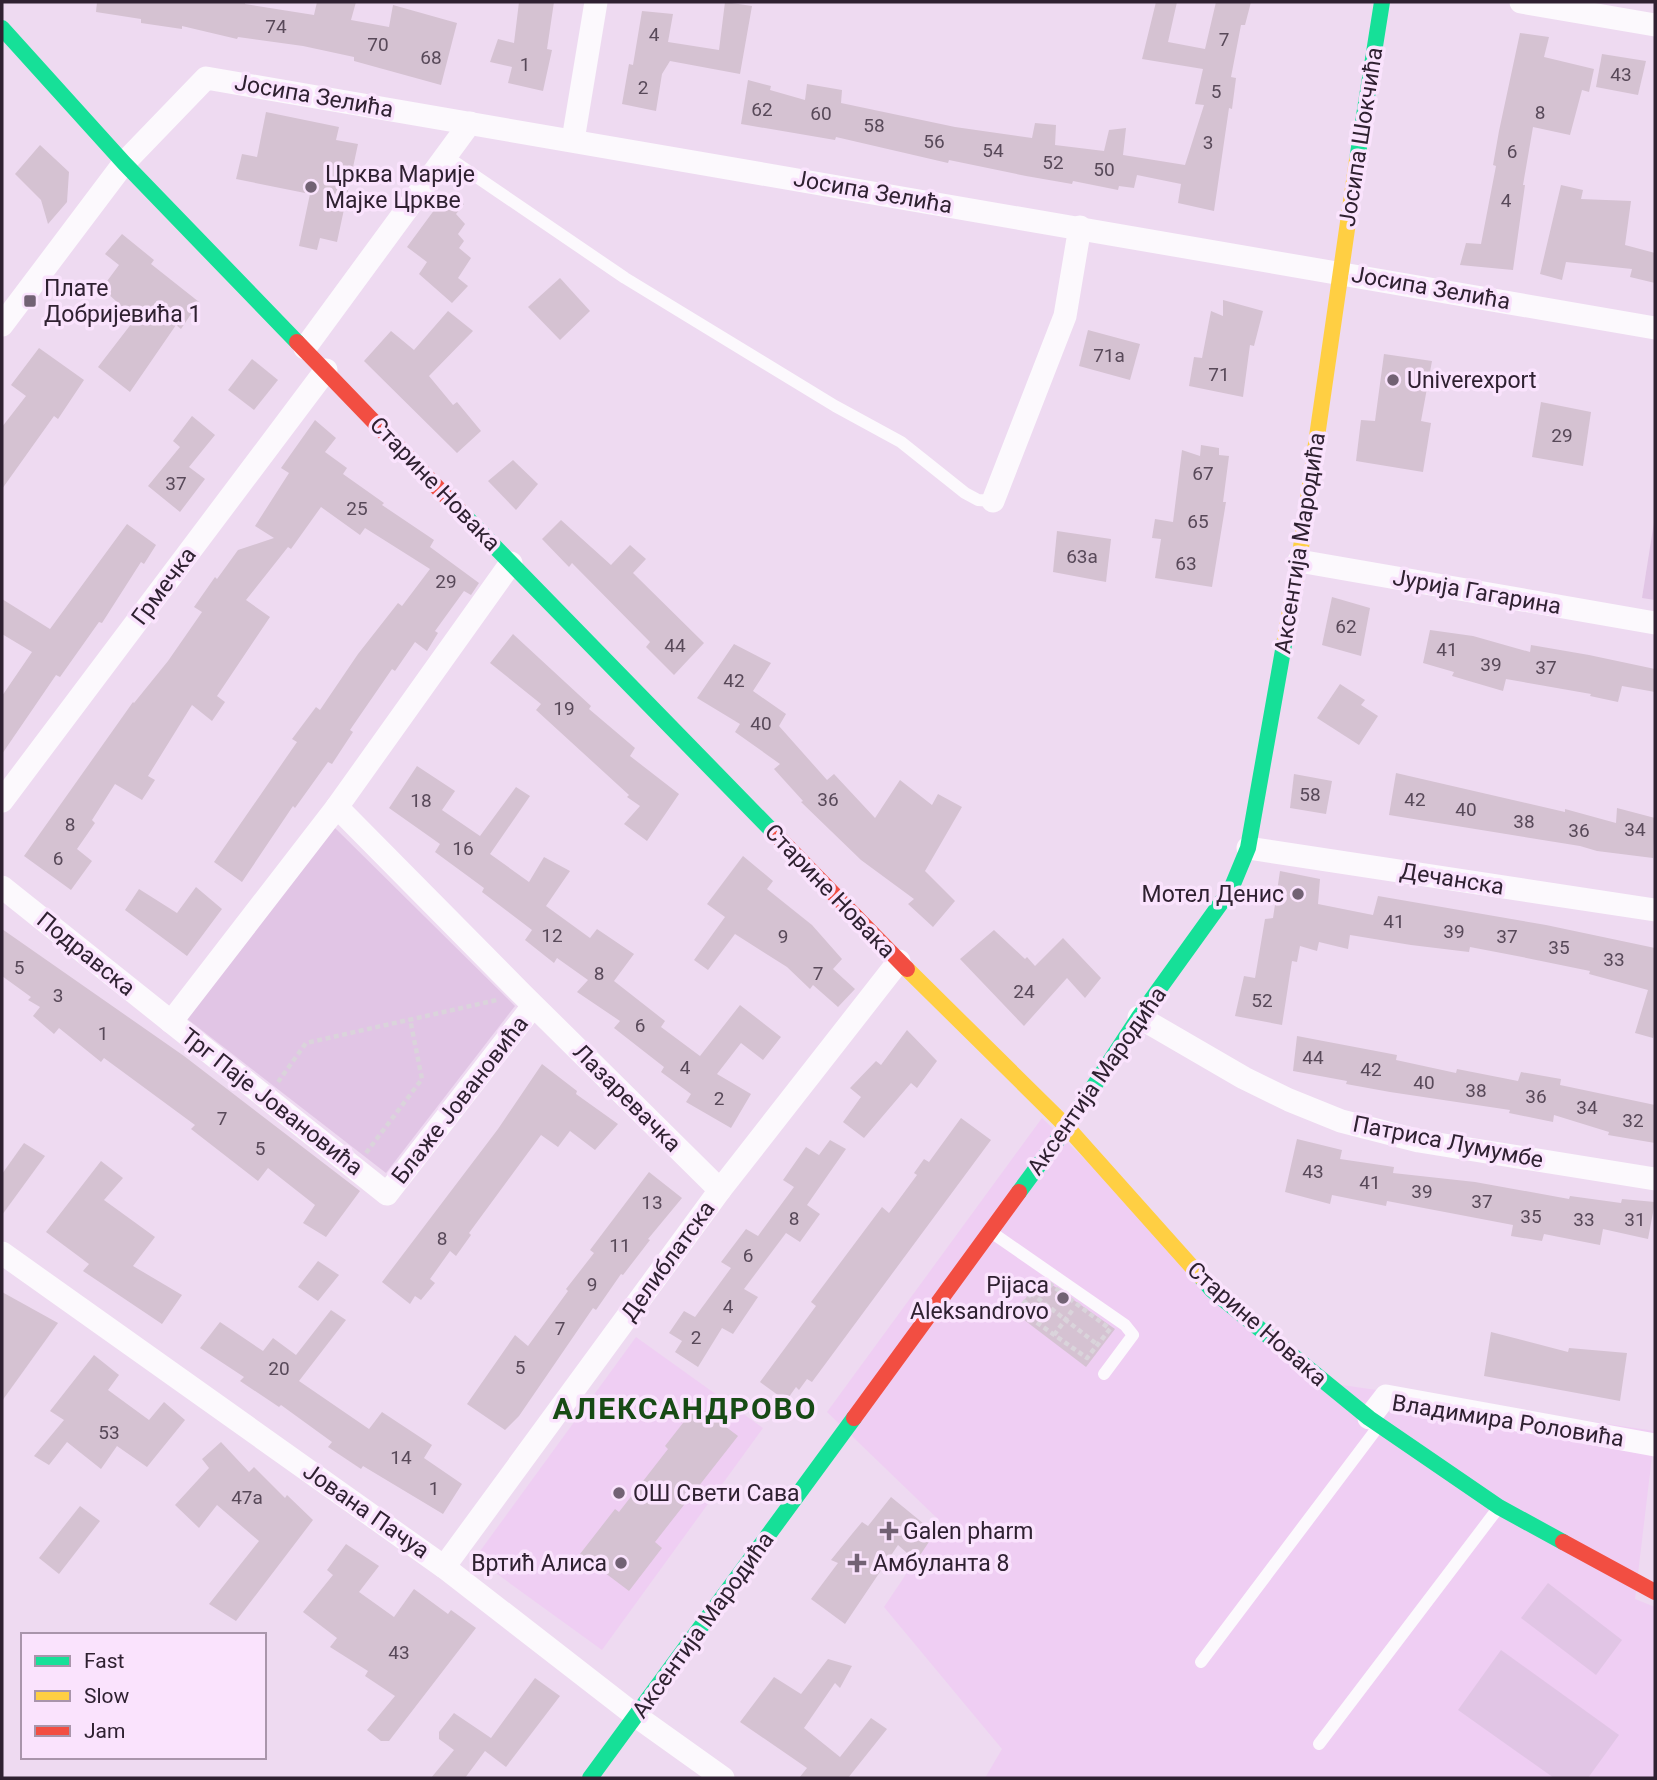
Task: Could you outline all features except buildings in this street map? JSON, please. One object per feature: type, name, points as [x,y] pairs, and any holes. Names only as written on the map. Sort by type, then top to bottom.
[{"type":"street","points":[[573,140],[596,2]]},
{"type":"street","name":"Јосипа Шокчића","points":[[1340,272],[1382,2]]},
{"type":"street","points":[[1521,2],[1655,25]]},
{"type":"street","name":"Старине Новака","points":[[2,28],[124,163],[511,563],[899,961],[1067,1127],[1212,1290],[1374,1422],[1499,1507],[1655,1592]]},
{"type":"street","name":"Јосипа Зелића","points":[[124,163],[206,78],[1655,328]]},
{"type":"street","points":[[305,348],[470,123]]},
{"type":"street","points":[[2,325],[124,163]]},
{"type":"street","points":[[993,501],[1065,316],[1080,227]]},
{"type":"street","name":"Аксентија Мародића","points":[[590,1778],[1067,1127],[1139,1017],[1231,889],[1248,848],[1299,561],[1340,272]]},
{"type":"street","name":"Грмечка","points":[[2,801],[326,370]]},
{"type":"street","name":"Јурија Гагарина","points":[[1299,561],[1655,623]]},
{"type":"street","name":"Трг Паје Јовановића","points":[[387,1194],[171,1022],[337,807],[511,563]]},
{"type":"street","points":[[337,807],[527,1000]]},
{"type":"street","name":"Дечанска","points":[[1248,848],[1655,910]]},
{"type":"street","name":"Подравска","points":[[2,887],[171,1022]]},
{"type":"street","name":"Делиблатска","points":[[444,1567],[720,1190],[899,961]]},
{"type":"street","name":"Лазаревачка","points":[[527,1000],[720,1190]]},
{"type":"street","name":"Блаже Јовановића","points":[[387,1194],[527,1000]]},
{"type":"street","name":"Патриса Лумумбе","points":[[1139,1017],[1244,1077],[1289,1100],[1341,1121],[1419,1141],[1655,1180]]},
{"type":"street","name":"Јована Пачуа","points":[[2,1253],[444,1567],[636,1716],[723,1778]]},
{"type":"street","name":"Владимира Роловића","points":[[1374,1422],[1386,1396],[1655,1446]]},
{"type":"lane","points":[[446,156],[625,278],[823,399],[901,442],[965,493],[978,500],[993,501]]},
{"type":"lane","points":[[990,1231],[1125,1325],[1133,1335],[1104,1374]]},
{"type":"lane","points":[[1201,1662],[1374,1422]]},
{"type":"lane","points":[[1319,1744],[1499,1507]]},
{"type":"path","points":[[266,1097],[306,1043],[410,1019],[527,1000]]},
{"type":"path","points":[[355,1168],[422,1079],[410,1019]]},
{"type":"path","points":[[1087,1359],[1019,1310],[1031,1293],[1098,1345]]},
{"type":"path","points":[[1054,1335],[1077,1305]]},
{"type":"shaded area","points":[[1655,516],[1655,600],[1642,598]]},
{"type":"shaded area","points":[[334,827],[515,1006],[386,1173],[186,1018]]},
{"type":"shaded area","points":[[1042,1118],[1315,1381],[1655,1431],[1635,1599],[1655,1607],[1655,1778],[985,1778],[1002,1749],[884,1607],[941,1522],[827,1412]]},
{"type":"shaded area","name":"ОШ Свети Сава","points":[[636,1337],[763,1428],[602,1650],[475,1558]]},
{"type":"shaded area","points":[[1548,1583],[1622,1640],[1596,1675],[1521,1618]]},
{"type":"shaded area","points":[[1501,1650],[1619,1735],[1588,1778],[1554,1778],[1458,1710]]},
{"type":"traffic: fast","points":[[1357,160],[1382,2]]},
{"type":"traffic: fast","points":[[2,28],[124,163],[297,342]]},
{"type":"traffic: fast","points":[[460,511],[779,838]]},
{"type":"traffic: fast","points":[[1019,1192],[1231,889],[1248,848],[1285,639]]},
{"type":"traffic: fast","points":[[1201,1277],[1212,1290],[1369,1418],[1499,1507],[1563,1542]]},
{"type":"traffic: fast","points":[[590,1778],[854,1418]]},
{"type":"traffic: slow","points":[[1285,639],[1299,561],[1357,160]]},
{"type":"traffic: slow","points":[[907,969],[1067,1127],[1201,1277]]},
{"type":"traffic: jam","points":[[297,342],[460,511]]},
{"type":"traffic: jam","points":[[779,838],[907,969]]},
{"type":"traffic: jam","points":[[854,1418],[1019,1192]]},
{"type":"traffic: jam","points":[[1563,1542],[1655,1592]]},
{"type":"place","name":"Црква Марије Мајке Цркве","points":[[311,187]]},
{"type":"place","name":"Плате Добријевића 1","points":[[30,301]]},
{"type":"place","name":"Univerexport","points":[[1393,380]]},
{"type":"place","name":"Мотел Денис","points":[[1298,894]]},
{"type":"place","name":"Pijaca Aleksandrovo","points":[[1063,1298]]},
{"type":"place","name":"ОШ Свети Сава","points":[[619,1493]]},
{"type":"place","name":"Galen pharm","points":[[889,1531]]},
{"type":"place","name":"Вртић Алиса","points":[[621,1563]]},
{"type":"place","name":"Амбуланта 8","points":[[857,1563]]},
{"type":"district","name":"АЛЕКСАНДРОВО","points":[[685,1408]]}]
